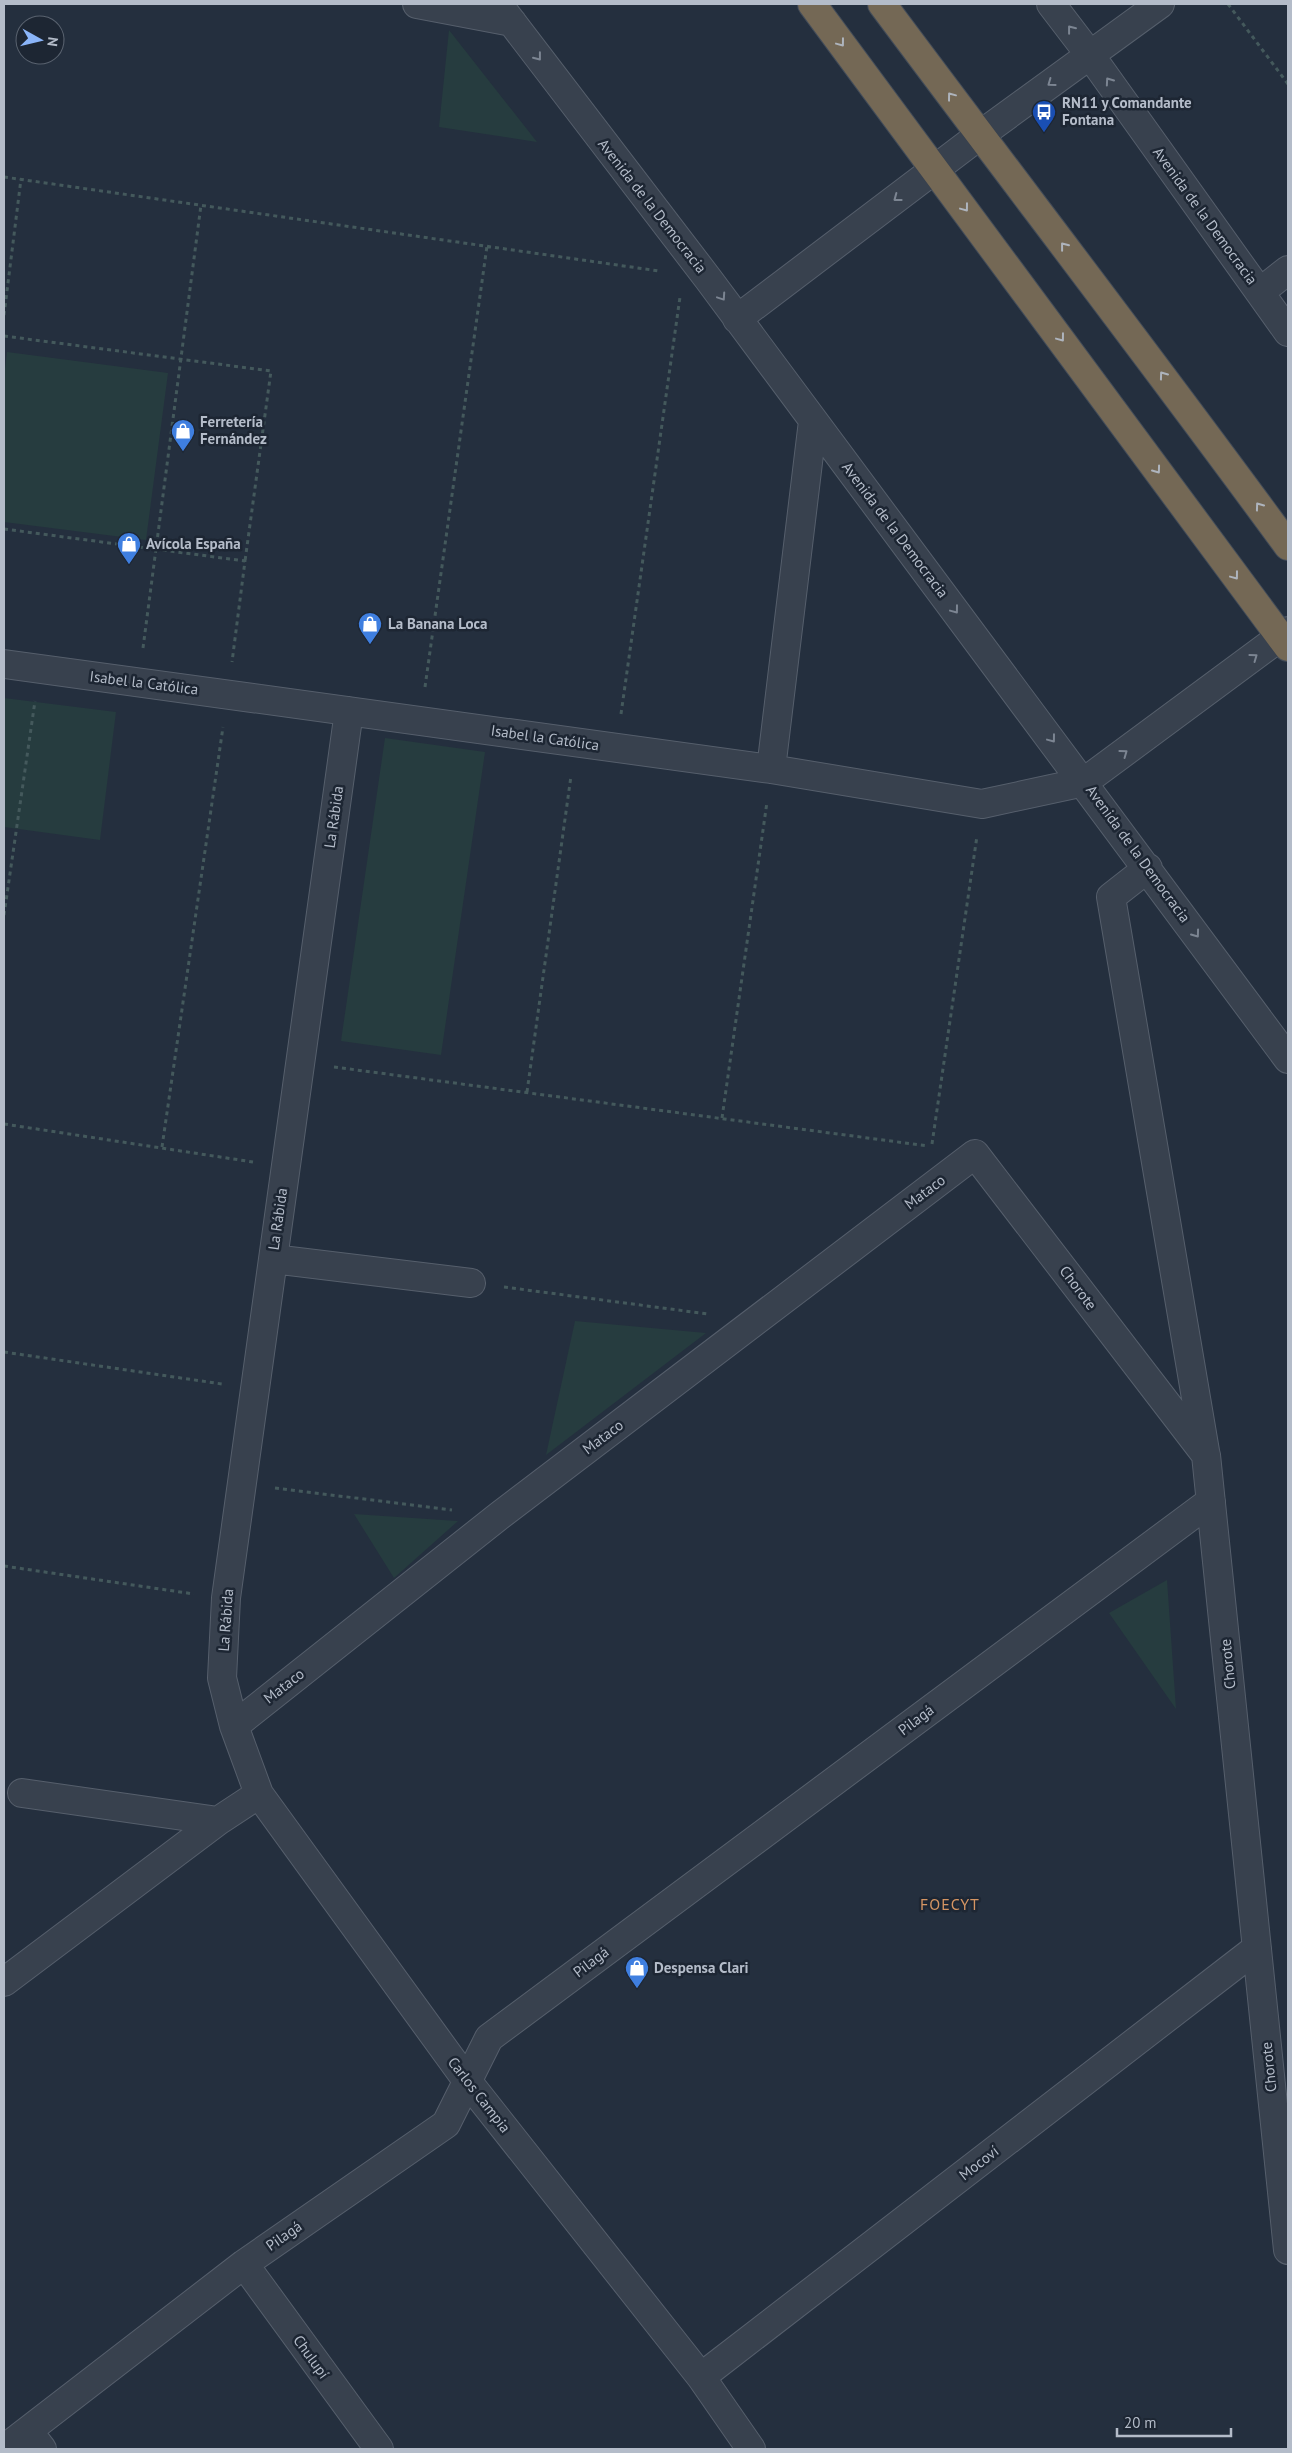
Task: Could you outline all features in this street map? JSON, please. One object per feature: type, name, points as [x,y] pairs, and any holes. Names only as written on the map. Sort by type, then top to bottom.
[{"type":"highway","points":[[812,4],[1286,639]]},
{"type":"highway","points":[[882,4],[1148,354],[1288,546]]},
{"type":"street","points":[[417,4],[505,13]]},
{"type":"street","name":"Avenida de la Democracia","points":[[1051,4],[1090,55],[1288,332]]},
{"type":"street","points":[[737,319],[980,135],[1160,4]]},
{"type":"street","name":"Avenida de la Democracia","points":[[505,13],[709,280],[1288,1058]]},
{"type":"street","points":[[1260,292],[1288,270]]},
{"type":"street","points":[[772,769],[813,421]]},
{"type":"street","points":[[1084,782],[1286,639]]},
{"type":"street","name":"Isabel la Católica","points":[[4,664],[39,671],[139,681],[772,769],[982,804],[1084,782]]},
{"type":"street","name":"La Rábida","points":[[234,1726],[222,1678],[226,1598],[349,711]]},
{"type":"street","points":[[1148,868],[1111,897],[1206,1455]]},
{"type":"street","name":"Chorote","points":[[975,1154],[1206,1455],[1288,2250]]},
{"type":"street","name":"Mataco","points":[[234,1726],[499,1516],[975,1154]]},
{"type":"street","points":[[273,1259],[471,1283]]},
{"type":"street","name":"Pilagá","points":[[4,2449],[35,2440],[244,2264],[446,2124],[489,2038],[1211,1501]]},
{"type":"street","name":"Carlos Campia","points":[[234,1726],[259,1794],[468,2082],[701,2377],[751,2449]]},
{"type":"street","points":[[22,1793],[218,1821]]},
{"type":"street","points":[[4,1982],[218,1821],[259,1794]]},
{"type":"street","name":"Mocoví","points":[[701,2377],[1257,1948]]},
{"type":"street","name":"Chulupí","points":[[244,2264],[379,2449]]},
{"type":"path","points":[[1228,4],[1288,84]]},
{"type":"path","points":[[4,177],[683,274],[709,280]]},
{"type":"path","points":[[4,315],[21,180]]},
{"type":"path","points":[[139,681],[201,205]]},
{"type":"path","points":[[420,720],[487,246]]},
{"type":"path","points":[[617,748],[683,274]]},
{"type":"path","points":[[4,336],[271,371],[228,694],[162,1147]]},
{"type":"path","points":[[4,529],[245,561]]},
{"type":"path","points":[[4,915],[39,671]]},
{"type":"path","points":[[527,1092],[576,743]]},
{"type":"path","points":[[722,1118],[772,769]]},
{"type":"path","points":[[932,1147],[982,804]]},
{"type":"path","points":[[299,1063],[722,1118],[975,1154]]},
{"type":"path","points":[[4,1124],[162,1147],[285,1168]]},
{"type":"path","points":[[471,1283],[756,1320]]},
{"type":"path","points":[[4,1352],[255,1389]]},
{"type":"path","points":[[242,1484],[499,1516]]},
{"type":"path","points":[[4,1566],[226,1598]]},
{"type":"green space","points":[[449,30],[537,142],[439,127]]},
{"type":"green space","points":[[7,352],[168,373],[146,540],[4,522],[4,376]]},
{"type":"green space","points":[[4,698],[116,712],[100,840],[4,827]]},
{"type":"green space","points":[[385,738],[485,752],[441,1055],[341,1041]]},
{"type":"green space","points":[[575,1321],[706,1333],[546,1455]]},
{"type":"green space","points":[[354,1514],[457,1521],[458,1521],[394,1578]]},
{"type":"green space","points":[[1167,1580],[1176,1709],[1109,1613]]},
{"type":"place","name":"RN11 y Comandante Fontana","points":[[1044,133]]},
{"type":"place","name":"Ferretería Fernández","points":[[183,452]]},
{"type":"place","name":"Avícola España","points":[[129,565]]},
{"type":"place","name":"La Banana Loca","points":[[370,645]]},
{"type":"place","name":"Despensa Clari","points":[[637,1989]]},
{"type":"district","name":"FOECYT","points":[[950,1904]]}]
